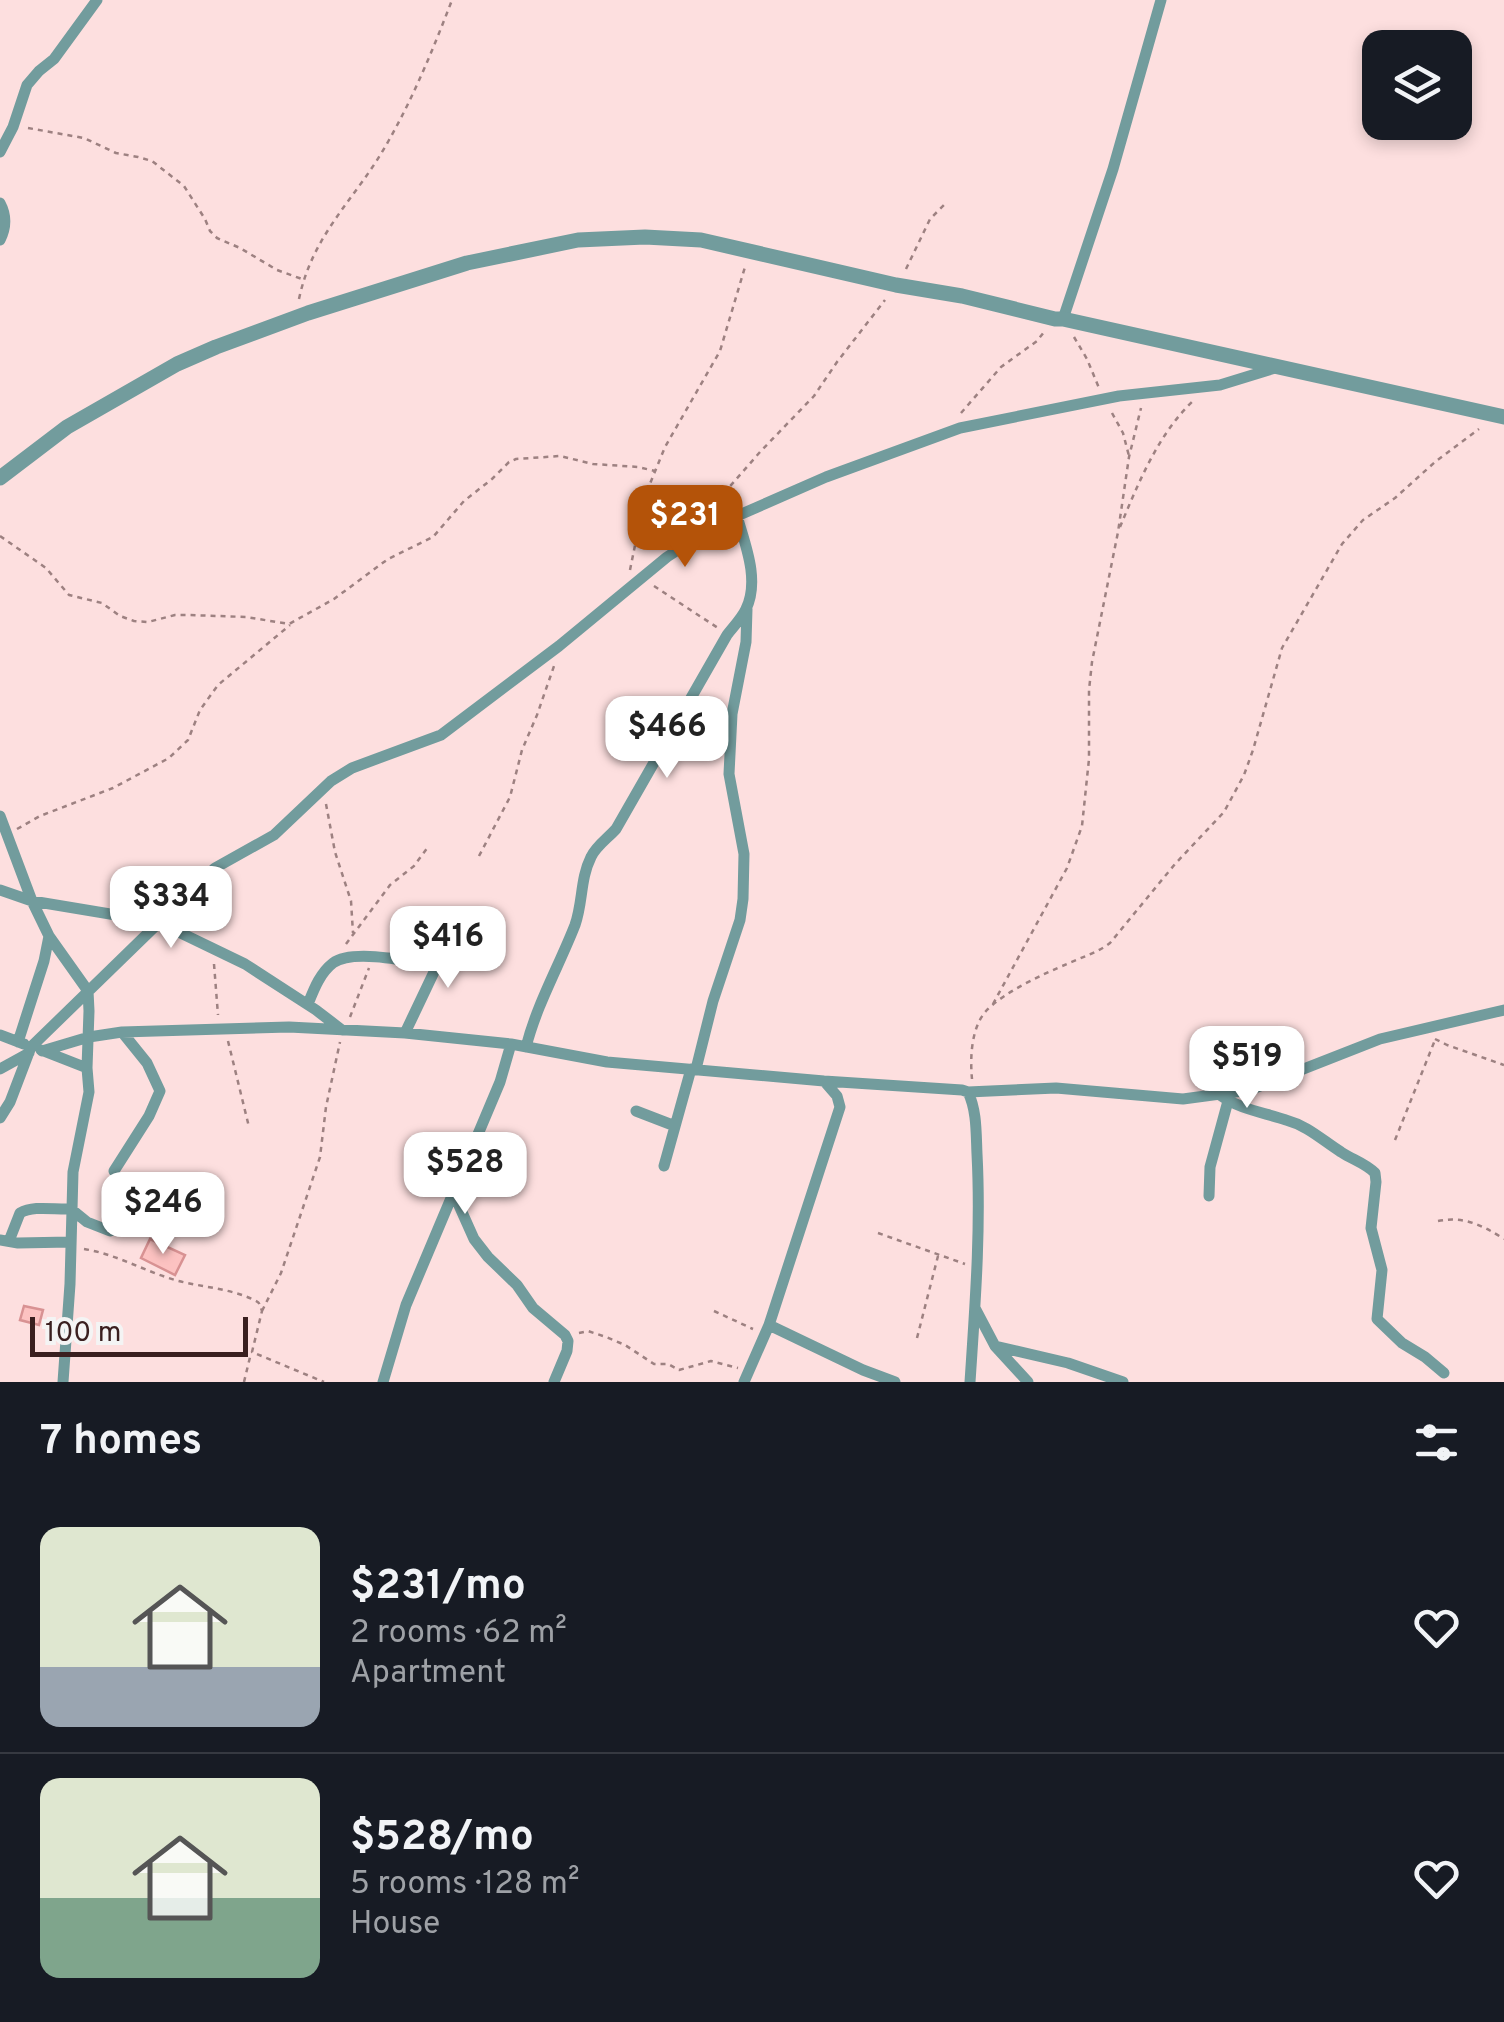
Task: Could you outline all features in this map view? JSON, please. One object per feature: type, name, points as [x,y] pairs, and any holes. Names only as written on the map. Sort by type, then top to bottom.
[{"type":"street","points":[[0,152],[27,84],[54,59],[96,0]]},
{"type":"street","points":[[1059,319],[1113,169],[1161,0]]},
{"type":"street","points":[[0,203],[6,217],[0,240]]},
{"type":"street","points":[[0,478],[67,426],[176,364],[216,346],[468,263],[578,240],[645,237],[701,240],[1500,416]]},
{"type":"street","points":[[0,1118],[34,1050],[88,991],[215,868],[274,835],[324,788],[352,768],[441,735],[559,646],[667,557],[701,535],[826,477],[960,428],[1145,392],[1210,387],[1282,366]]},
{"type":"street","points":[[664,1166],[743,900],[744,854],[729,774],[732,714],[746,642],[752,574],[737,516]]},
{"type":"street","points":[[526,1047],[575,924],[590,859],[616,829],[727,635],[747,608]]},
{"type":"street","points":[[0,816],[49,936],[88,991],[89,1092],[73,1172],[63,1382]]},
{"type":"street","points":[[0,890],[32,901],[158,922],[245,964],[342,1030]]},
{"type":"street","points":[[405,1033],[454,932]]},
{"type":"street","points":[[18,1042],[49,936]]},
{"type":"street","points":[[308,1004],[316,984],[342,958],[438,966]]},
{"type":"street","points":[[0,1069],[34,1050],[122,1032],[289,1027],[405,1033],[510,1044],[608,1062],[824,1081],[971,1091],[1056,1088],[1183,1099],[1224,1098],[1380,1040],[1504,1010]]},
{"type":"street","points":[[114,1171],[160,1091],[147,1064],[122,1032]]},
{"type":"street","points":[[0,1035],[87,1068]]},
{"type":"street","points":[[383,1382],[406,1305],[500,1082],[510,1044]]},
{"type":"street","points":[[746,1377],[767,1330],[840,1106],[824,1081]]},
{"type":"street","points":[[970,1382],[976,1308],[978,1182],[971,1091]]},
{"type":"street","points":[[1209,1196],[1210,1167],[1224,1098]]},
{"type":"street","points":[[1224,1098],[1246,1110],[1304,1127],[1375,1173],[1370,1228],[1382,1270],[1377,1319],[1444,1373]]},
{"type":"street","points":[[636,1111],[676,1126]]},
{"type":"street","points":[[70,1244],[5,1241],[28,1208],[71,1208],[87,1222],[110,1231],[142,1221],[177,1227],[188,1223],[208,1191]]},
{"type":"street","points":[[453,1192],[474,1240],[533,1308],[565,1335],[567,1351],[554,1382]]},
{"type":"street","points":[[976,1308],[995,1346],[1028,1382]]},
{"type":"street","points":[[767,1330],[895,1382]]},
{"type":"street","points":[[995,1346],[1068,1363],[1123,1382]]},
{"type":"path","points":[[296,318],[310,262],[334,218],[390,138],[452,0]]},
{"type":"path","points":[[13,127],[84,138],[116,153],[147,159],[184,186],[216,238],[303,279]]},
{"type":"path","points":[[700,522],[814,396],[896,285],[930,218],[946,204]]},
{"type":"path","points":[[628,588],[632,554],[655,471],[720,351],[750,251]]},
{"type":"path","points":[[942,434],[994,374],[1059,319],[1087,359],[1123,433],[1130,457]]},
{"type":"path","points":[[1118,532],[1156,452],[1185,409],[1210,387]]},
{"type":"path","points":[[992,1006],[1067,868],[1082,826],[1092,662],[1145,392]]},
{"type":"path","points":[[971,1091],[970,1065],[983,1014],[1045,974],[1105,948],[1224,812],[1253,750],[1282,648],[1342,544],[1363,520],[1500,416]]},
{"type":"path","points":[[7,835],[40,816],[112,788],[175,754],[188,740],[200,710],[218,685],[291,624],[334,599],[388,559],[433,537],[460,505],[516,458],[560,456],[655,471]]},
{"type":"path","points":[[0,536],[46,568],[69,595],[102,603],[134,621],[190,615],[291,624]]},
{"type":"path","points":[[642,577],[727,635]]},
{"type":"path","points":[[479,856],[510,798],[522,750],[559,646]]},
{"type":"path","points":[[324,788],[332,842],[351,900],[354,933]]},
{"type":"path","points":[[333,964],[390,885],[419,861],[428,847]]},
{"type":"path","points":[[213,947],[216,1012],[225,1028],[250,1127]]},
{"type":"path","points":[[244,1382],[262,1311],[281,1273],[320,1157],[342,1030],[373,958]]},
{"type":"path","points":[[1423,1028],[1447,1046],[1504,1065]]},
{"type":"path","points":[[1395,1140],[1435,1039]]},
{"type":"path","points":[[1438,1221],[1464,1219],[1504,1239]]},
{"type":"path","points":[[878,1233],[976,1266]]},
{"type":"path","points":[[70,1244],[178,1281],[234,1293],[256,1301],[262,1311]]},
{"type":"path","points":[[917,1338],[938,1254]]},
{"type":"path","points":[[714,1311],[767,1330]]},
{"type":"path","points":[[565,1335],[594,1332],[654,1364],[679,1370],[710,1361],[746,1377]]},
{"type":"path","points":[[252,1352],[324,1382]]},
{"type":"building","points":[[150,1239],[185,1255],[175,1275],[141,1258]]},
{"type":"building","points":[[24,1306],[43,1310],[39,1325],[20,1320]]}]
